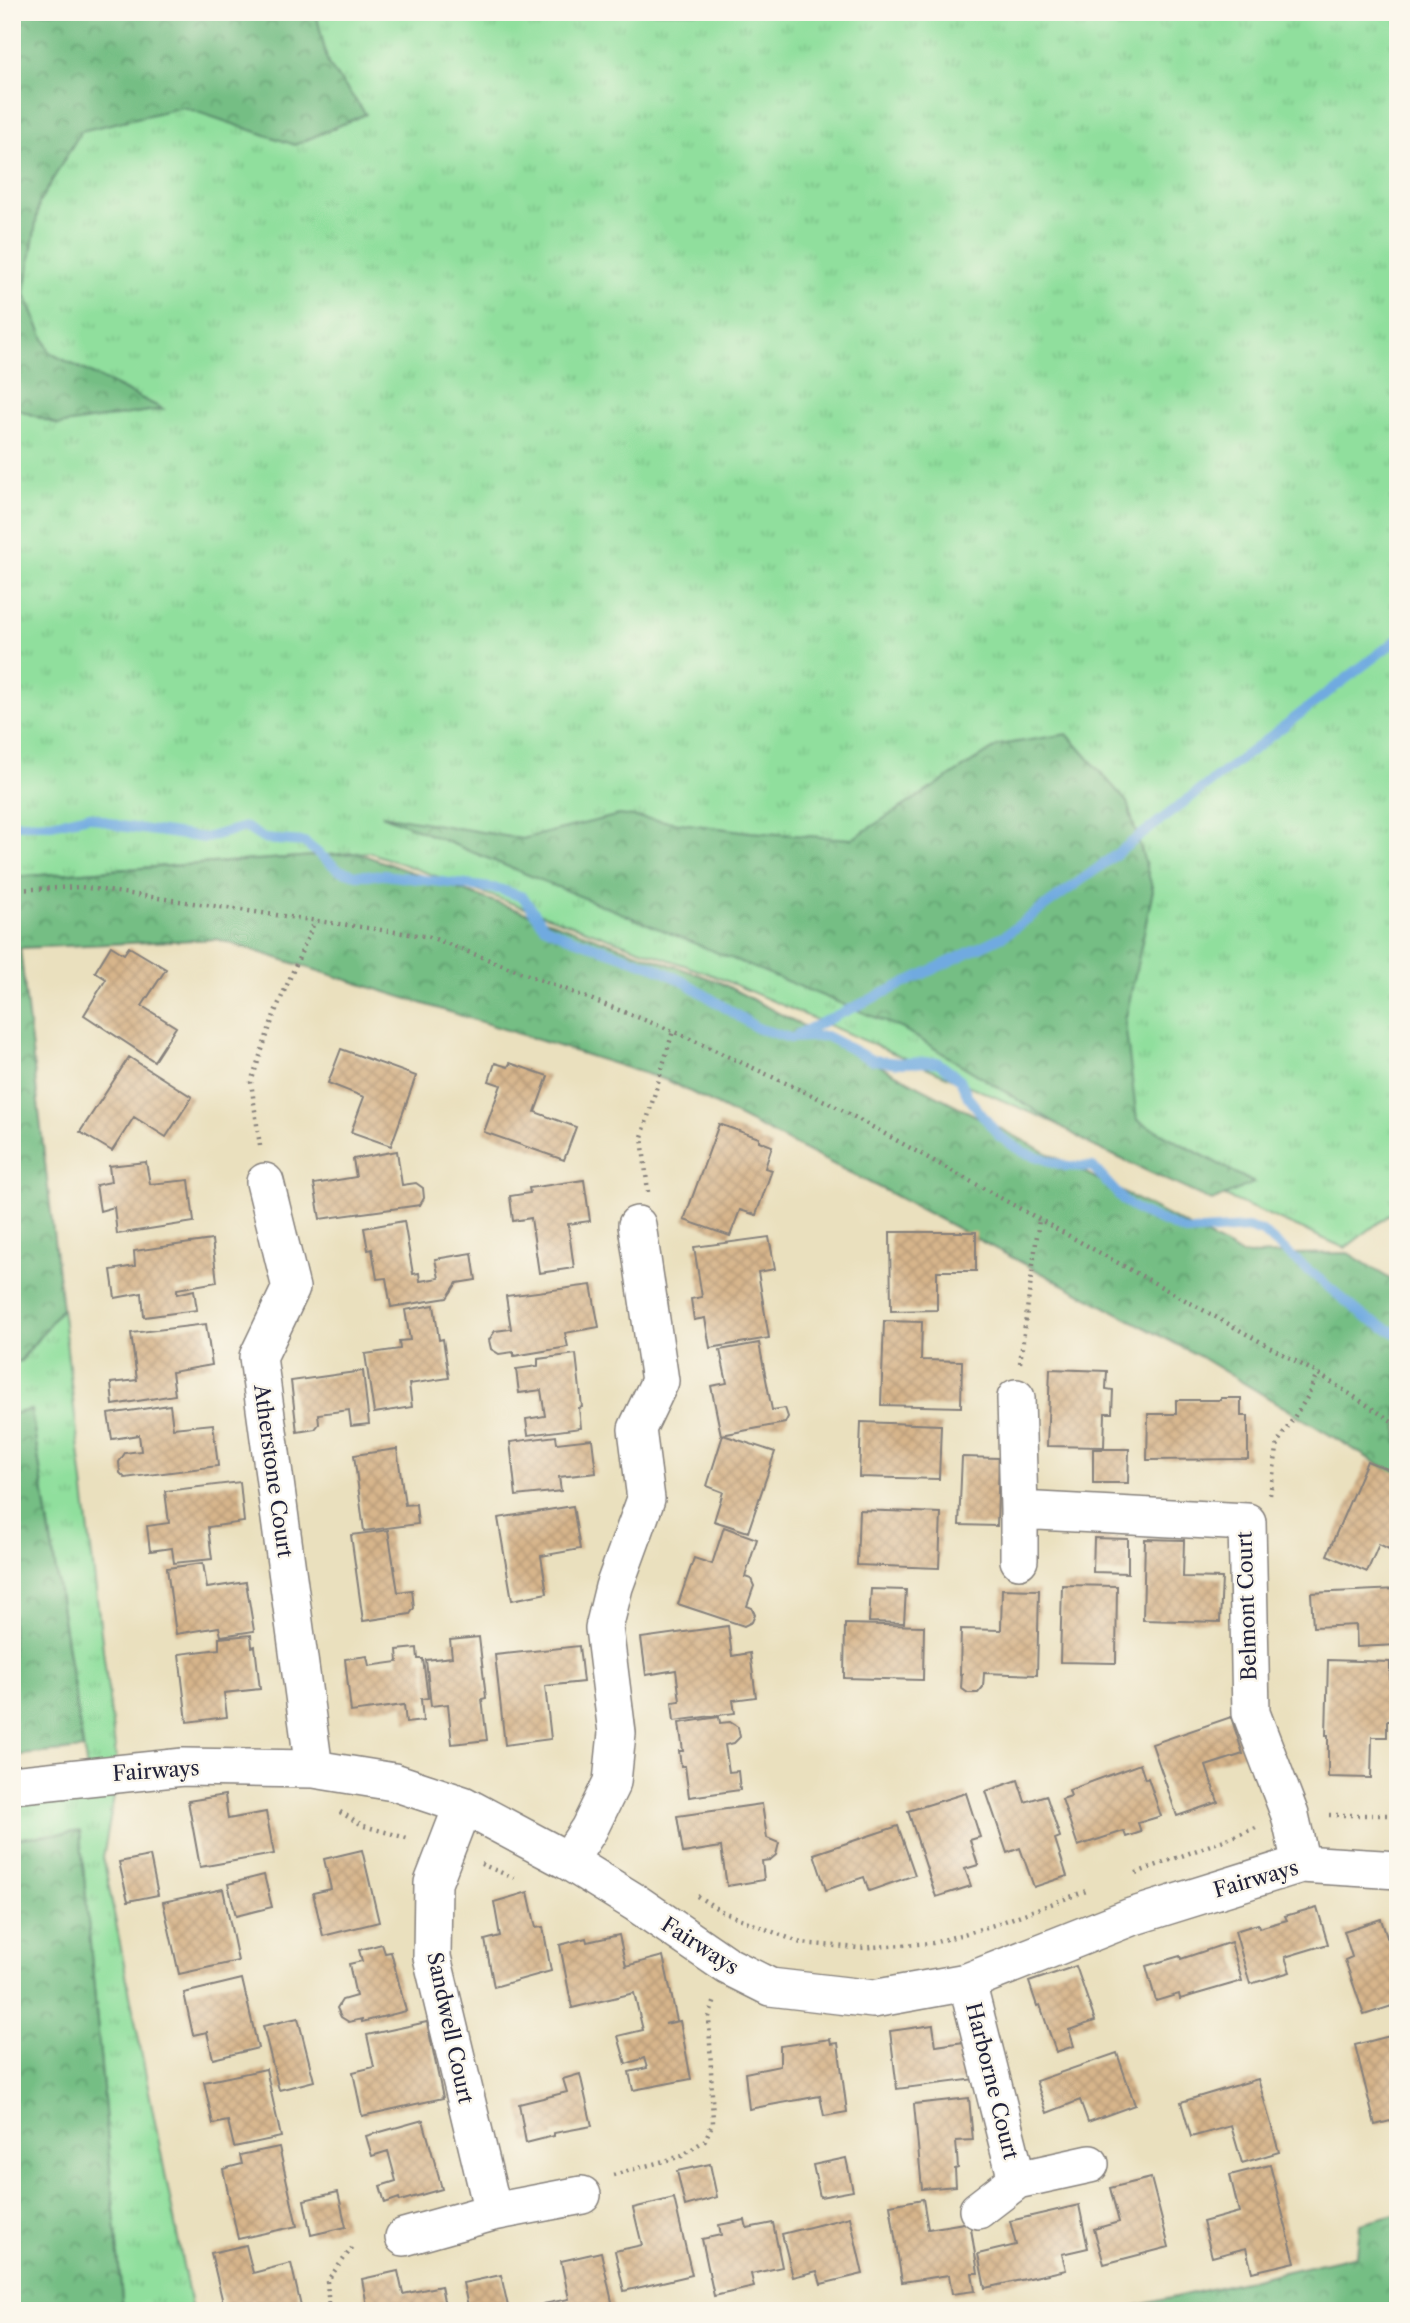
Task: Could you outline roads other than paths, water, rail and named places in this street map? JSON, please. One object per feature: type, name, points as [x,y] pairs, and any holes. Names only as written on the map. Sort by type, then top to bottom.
[{"type":"street","name":"Atherstone Court","points":[[265,1182],[291,1287],[258,1357],[314,1769]]},
{"type":"street","points":[[568,1861],[589,1829],[612,1782],[617,1733],[604,1628],[614,1587],[646,1499],[637,1429],[660,1381],[637,1225]]},
{"type":"street","points":[[1016,1398],[1019,1560]]},
{"type":"street","name":"Belmont Court","points":[[1019,1510],[1247,1522],[1251,1713],[1290,1815],[1301,1864]]},
{"type":"street","name":"Fairways","points":[[12,1785],[183,1767],[314,1769],[394,1782],[463,1805],[568,1861],[636,1903],[728,1966],[770,1987],[873,1999],[967,1982],[1131,1917],[1301,1864],[1398,1870]]},
{"type":"street","name":"Sandwell Court","points":[[463,1805],[433,1883],[432,1957],[493,2212]]},
{"type":"street","name":"Harborne Court","points":[[967,1982],[1017,2180]]},
{"type":"street","name":"Harborne Court","points":[[978,2210],[1017,2180],[1090,2164]]},
{"type":"street","points":[[404,2237],[493,2212],[582,2195]]},
{"type":"waterway","points":[[798,1034],[1005,935],[1098,868],[1398,639]]},
{"type":"waterway","points":[[12,824],[51,824],[89,816],[120,826],[205,838],[245,827],[264,839],[304,842],[339,870],[356,875],[384,875],[499,889],[523,897],[544,926],[654,967],[688,984],[757,1028],[790,1038],[826,1036],[872,1060],[899,1063],[937,1062],[960,1079],[968,1097],[999,1136],[1023,1152],[1065,1166],[1093,1167],[1124,1201],[1140,1212],[1187,1232],[1247,1228],[1261,1231],[1366,1318],[1398,1334]]}]
